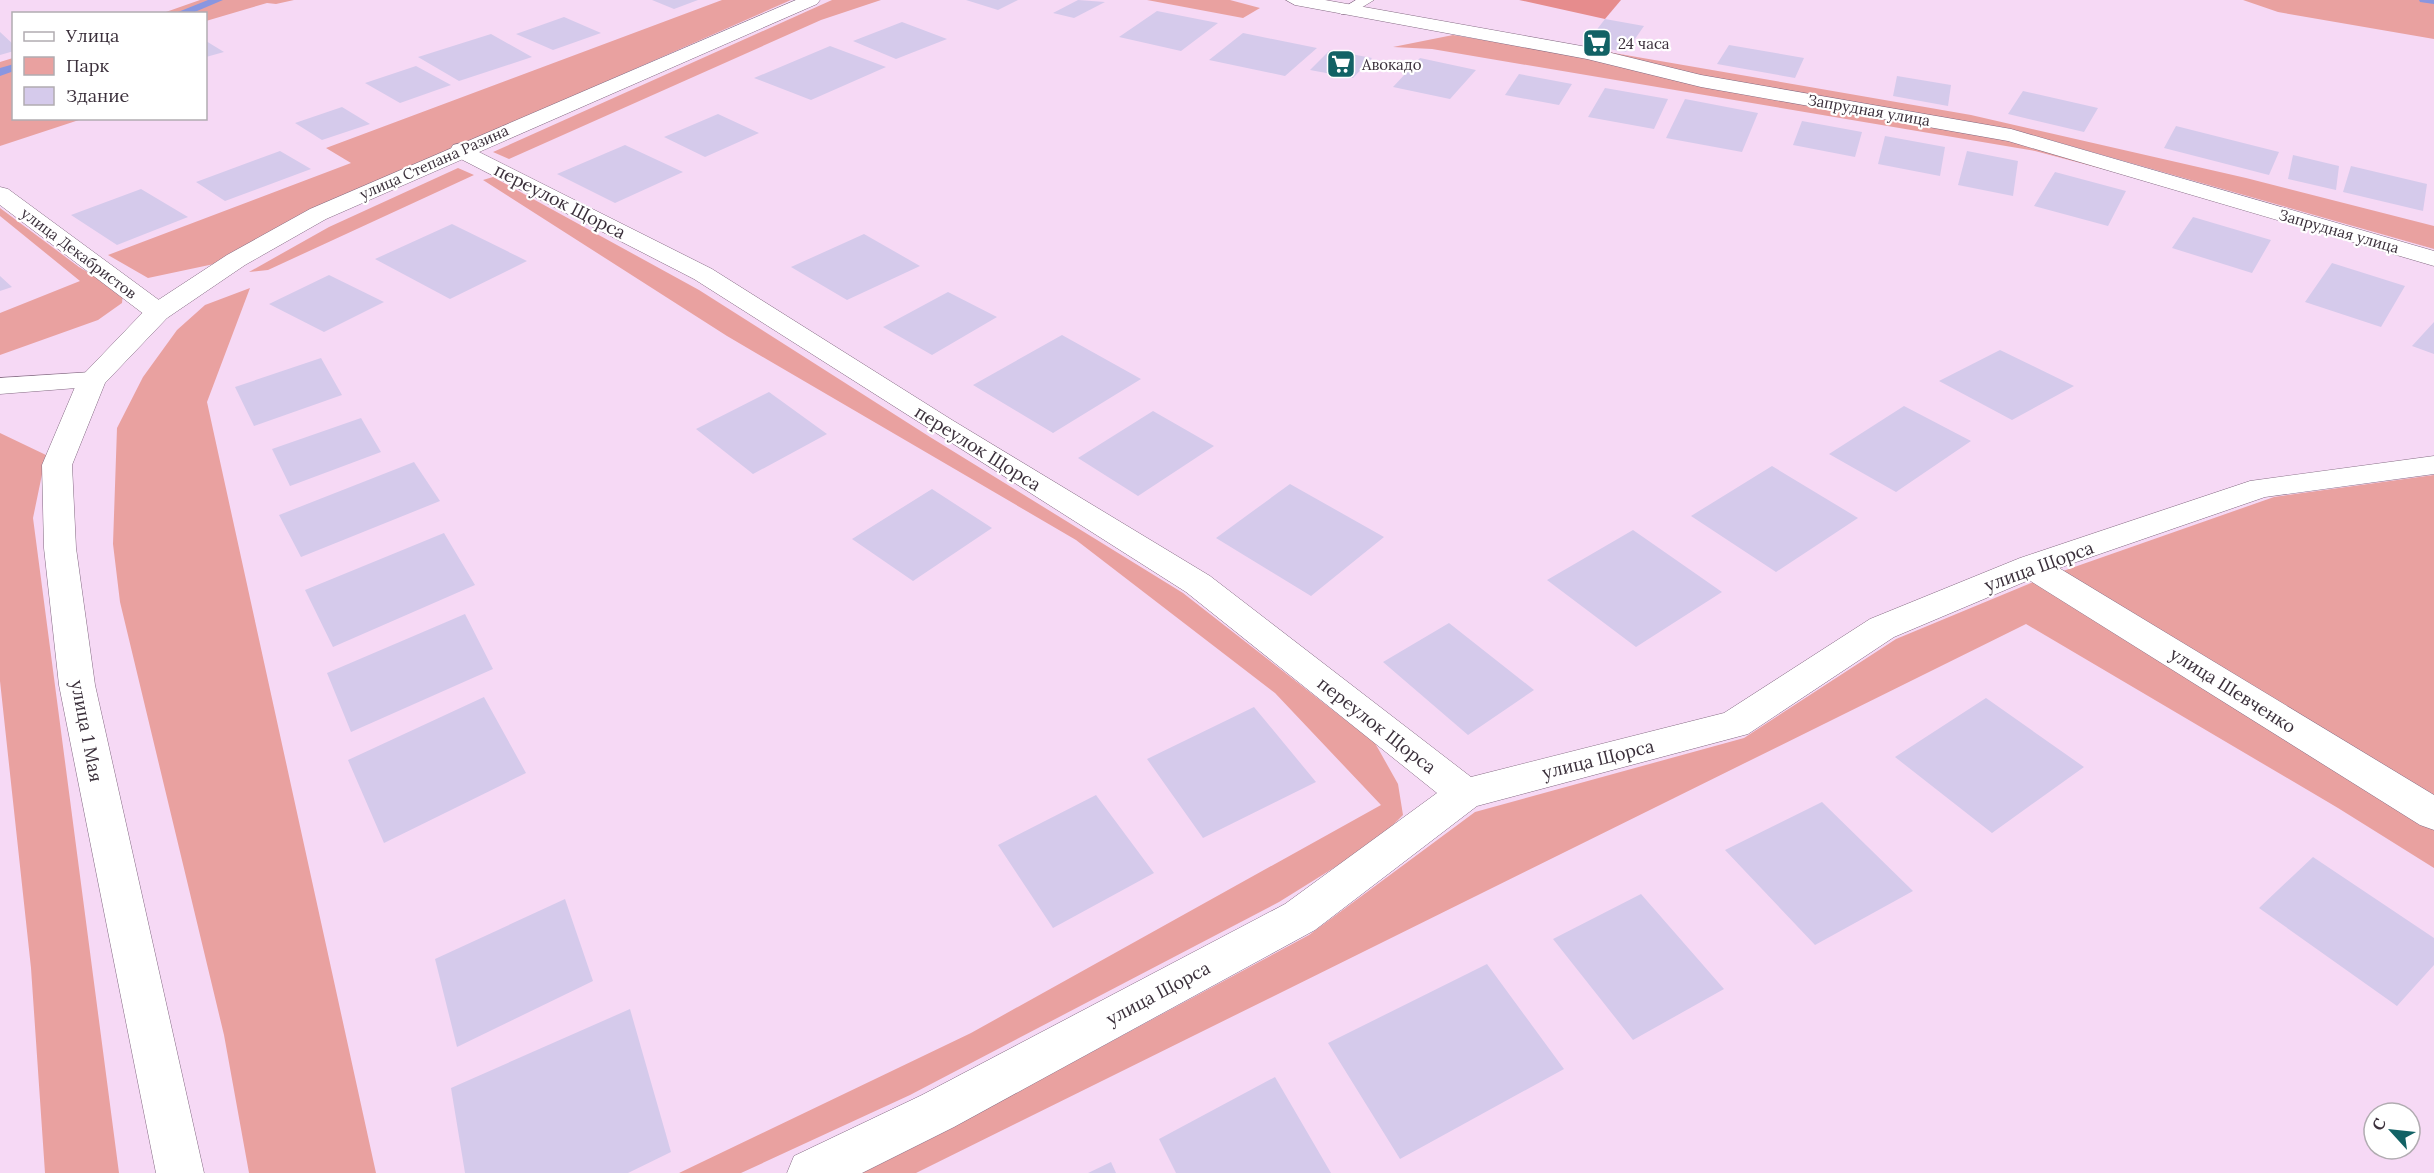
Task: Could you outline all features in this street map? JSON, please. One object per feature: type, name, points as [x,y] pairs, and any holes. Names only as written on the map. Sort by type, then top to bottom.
[{"type":"street","name":"улица Степана Разина","points":[[92,380],[158,312],[236,260],[318,214],[811,0]]},
{"type":"street","name":"Запрудная улица","points":[[1294,0],[1587,53],[1701,81],[2011,135],[2434,258]]},
{"type":"street","name":"переулок Щорса","points":[[461,150],[703,274],[942,426],[1198,584],[1465,794]]},
{"type":"street","name":"улица Декабристов","points":[[0,194],[158,312]]},
{"type":"street","points":[[0,386],[92,380]]},
{"type":"street","name":"улица 1 Мая","points":[[92,380],[57,465],[60,548],[77,685],[180,1173]]},
{"type":"street","name":"улица Щорса","points":[[811,1173],[938,1111],[1300,917],[1465,794],[1734,724],[1882,628],[2031,566],[2261,488],[2434,465]]},
{"type":"street","name":"улица Шевченко","points":[[2031,566],[2434,814]]},
{"type":"lane","points":[[1346,11],[1367,0]]},
{"type":"green space","points":[[200,0],[294,0],[276,4],[267,3],[207,21],[207,12],[166,12]]},
{"type":"green space","points":[[722,0],[791,0],[405,170],[214,264],[148,278],[108,255],[351,163],[326,148]]},
{"type":"green space","points":[[832,0],[881,0],[821,20],[509,159],[493,152]]},
{"type":"green space","points":[[1147,0],[1230,0],[1260,8],[1243,18]]},
{"type":"green space","points":[[2243,0],[2434,0],[2434,39],[2278,12]]},
{"type":"green space","points":[[1453,35],[1582,56],[2006,140],[2182,190],[2035,151],[1432,49],[1393,47]]},
{"type":"green space","points":[[1585,48],[1971,115],[2246,178],[2434,226],[2434,249],[2011,129],[1705,76]]},
{"type":"green space","points":[[12,58],[12,120],[79,120],[0,146],[0,62]]},
{"type":"green space","points":[[458,168],[474,175],[268,270],[249,272],[329,227]]},
{"type":"green space","points":[[493,177],[699,290],[930,437],[1183,593],[1375,743],[1398,784],[1403,815],[1377,841],[1279,902],[910,1095],[741,1173],[679,1173],[971,1033],[1381,805],[1275,693],[1076,540],[727,336],[483,180]]},
{"type":"green space","points":[[0,208],[79,267],[123,293],[122,303],[98,320],[0,355],[0,313],[80,281],[0,216]]},
{"type":"green space","points":[[250,288],[207,402],[376,1173],[249,1173],[224,1035],[120,602],[113,544],[117,428],[143,377],[177,330],[205,305]]},
{"type":"green space","points":[[0,433],[46,455],[33,518],[119,1173],[45,1173],[31,968],[0,681]]},
{"type":"green space","points":[[2434,475],[2434,798],[2063,571],[2274,497]]},
{"type":"green space","points":[[2036,581],[2434,828],[2434,868],[2338,808],[2026,624],[916,1173],[860,1173],[934,1137],[1309,935],[1475,812],[1744,738],[1896,639]]},
{"type":"shaded area","points":[[1519,0],[1621,0],[1605,19]]},
{"type":"building","points":[[652,0],[698,0],[674,9]]},
{"type":"building","points":[[966,0],[1018,0],[998,10]]},
{"type":"building","points":[[1078,0],[1105,2],[1074,18],[1053,13]]},
{"type":"building","points":[[1157,11],[1218,23],[1181,51],[1119,37]]},
{"type":"building","points":[[564,17],[601,33],[553,50],[516,34]]},
{"type":"building","points":[[1605,19],[1644,26],[1626,52],[1585,45]]},
{"type":"building","points":[[902,22],[947,39],[896,59],[853,41]]},
{"type":"building","points":[[0,32],[12,43],[12,52],[0,55]]},
{"type":"building","points":[[1243,33],[1317,48],[1285,76],[1209,60]]},
{"type":"building","points":[[491,34],[532,57],[459,81],[418,57]]},
{"type":"building","points":[[207,42],[224,52],[207,57]]},
{"type":"building","points":[[1729,45],[1804,58],[1795,78],[1717,64]]},
{"type":"building","points":[[830,46],[886,67],[811,100],[754,78]]},
{"type":"building","name":"Авокадо","points":[[1330,50],[1372,58],[1353,78],[1310,70]]},
{"type":"building","points":[[1420,58],[1476,70],[1450,99],[1393,87]]},
{"type":"building","points":[[416,66],[451,85],[400,103],[365,83]]},
{"type":"building","points":[[1519,74],[1572,84],[1559,105],[1505,95]]},
{"type":"building","points":[[1897,76],[1951,85],[1948,106],[1893,96]]},
{"type":"building","points":[[1605,88],[1668,99],[1654,129],[1588,117]]},
{"type":"building","points":[[2023,91],[2098,108],[2084,132],[2008,114]]},
{"type":"building","points":[[1685,99],[1758,113],[1742,152],[1666,138]]},
{"type":"building","points":[[342,107],[370,124],[322,140],[295,123]]},
{"type":"building","points":[[718,114],[759,133],[705,157],[664,137]]},
{"type":"building","points":[[1802,121],[1862,132],[1855,157],[1793,145]]},
{"type":"building","points":[[2176,126],[2279,152],[2269,175],[2164,148]]},
{"type":"building","points":[[1885,136],[1945,147],[1940,176],[1878,164]]},
{"type":"building","points":[[625,145],[683,172],[615,203],[557,174]]},
{"type":"building","points":[[280,151],[311,169],[225,201],[196,182]]},
{"type":"building","points":[[1967,151],[2018,161],[2013,196],[1958,185]]},
{"type":"building","points":[[2293,155],[2339,166],[2336,190],[2288,179]]},
{"type":"building","points":[[2351,166],[2427,184],[2423,211],[2343,192]]},
{"type":"building","points":[[2055,172],[2126,191],[2108,226],[2034,206]]},
{"type":"building","points":[[141,189],[188,217],[117,245],[71,215]]},
{"type":"building","points":[[2193,217],[2271,240],[2252,273],[2172,248]]},
{"type":"building","points":[[452,224],[527,261],[450,299],[375,259]]},
{"type":"building","points":[[864,234],[920,266],[847,300],[791,267]]},
{"type":"building","points":[[2332,263],[2405,286],[2381,327],[2305,302]]},
{"type":"building","points":[[329,275],[384,302],[324,332],[269,304]]},
{"type":"building","points":[[0,276],[12,287],[0,291]]},
{"type":"building","points":[[948,292],[997,317],[932,355],[883,327]]},
{"type":"building","points":[[2434,322],[2434,354],[2412,346]]},
{"type":"building","points":[[1062,335],[1141,379],[1053,433],[973,385]]},
{"type":"building","points":[[2000,350],[2074,386],[2012,420],[1939,381]]},
{"type":"building","points":[[321,358],[342,395],[254,426],[235,387]]},
{"type":"building","points":[[769,392],[827,434],[753,474],[696,429]]},
{"type":"building","points":[[1904,406],[1971,441],[1896,492],[1829,454]]},
{"type":"building","points":[[1153,411],[1214,446],[1138,496],[1078,458]]},
{"type":"building","points":[[361,418],[381,452],[290,486],[272,449]]},
{"type":"building","points":[[414,462],[440,501],[301,557],[279,515]]},
{"type":"building","points":[[1772,466],[1858,518],[1776,572],[1691,516]]},
{"type":"building","points":[[1290,484],[1384,537],[1311,596],[1216,538]]},
{"type":"building","points":[[932,489],[992,528],[913,581],[852,539]]},
{"type":"building","points":[[1633,530],[1722,592],[1636,647],[1547,580]]},
{"type":"building","points":[[444,533],[475,585],[333,647],[305,590]]},
{"type":"building","points":[[465,614],[493,669],[351,732],[327,673]]},
{"type":"building","points":[[1449,623],[1534,690],[1468,735],[1383,662]]},
{"type":"building","points":[[484,697],[526,773],[384,843],[348,760]]},
{"type":"building","points":[[1986,698],[2084,767],[1992,833],[1895,757]]},
{"type":"building","points":[[1254,707],[1316,782],[1203,838],[1147,759]]},
{"type":"building","points":[[1096,795],[1154,873],[1053,928],[998,845]]},
{"type":"building","points":[[1822,802],[1913,891],[1815,945],[1725,850]]},
{"type":"building","points":[[2313,857],[2434,938],[2434,965],[2397,1006],[2259,908]]},
{"type":"building","points":[[1641,894],[1724,989],[1633,1040],[1553,939]]},
{"type":"building","points":[[565,899],[593,981],[457,1047],[435,959]]},
{"type":"building","points":[[1487,964],[1564,1069],[1400,1159],[1328,1043]]},
{"type":"building","points":[[630,1009],[671,1152],[628,1173],[465,1173],[451,1088]]},
{"type":"building","points":[[1275,1077],[1331,1173],[1176,1173],[1159,1139]]},
{"type":"building","points":[[1111,1162],[1116,1173],[1088,1173]]},
{"type":"waterway","points":[[184,12],[218,0]]},
{"type":"waterway","points":[[2424,0],[2434,1]]},
{"type":"waterway","points":[[0,72],[12,68]]},
{"type":"place","name":"24 часа","points":[[1597,43]]},
{"type":"place","name":"Авокадо","points":[[1341,64]]}]
